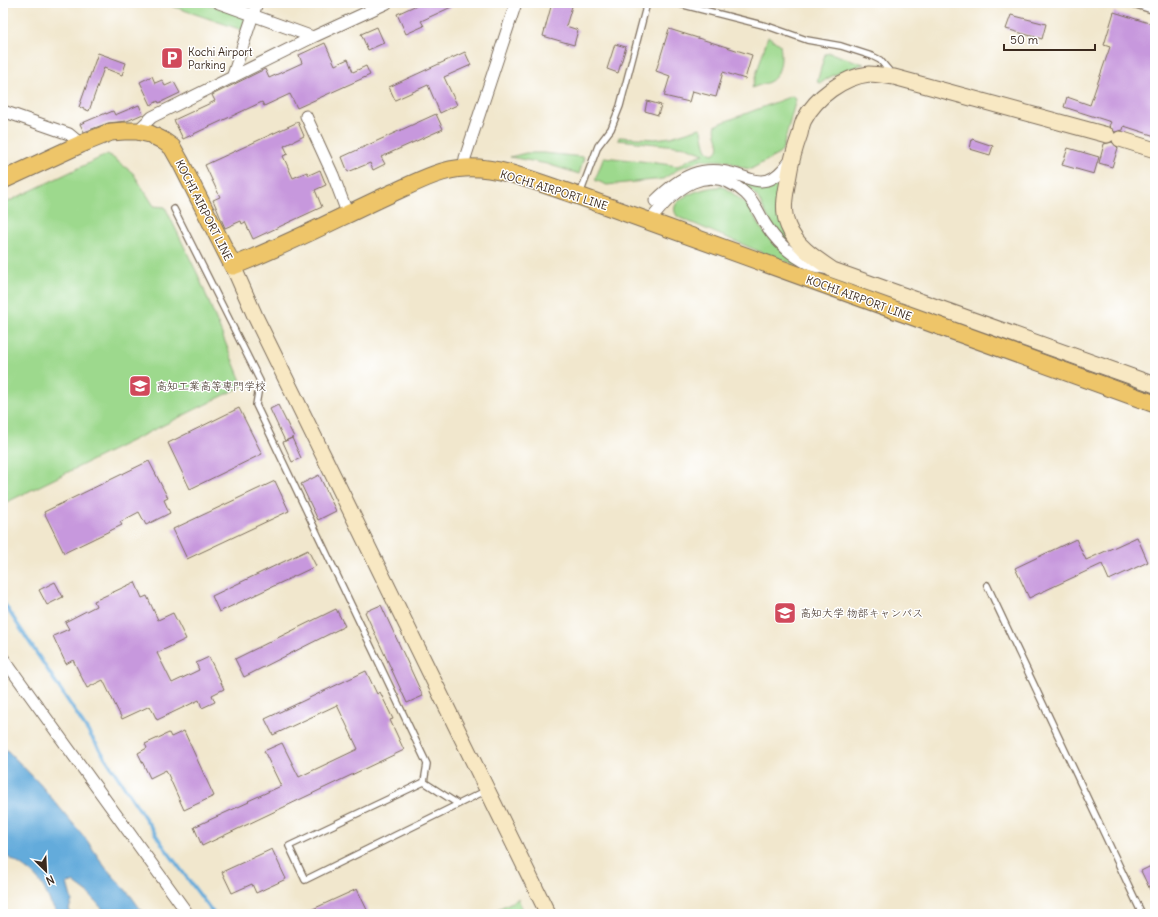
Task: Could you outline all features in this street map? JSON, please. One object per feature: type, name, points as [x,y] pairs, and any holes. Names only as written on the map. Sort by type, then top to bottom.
[{"type":"main road","name":"KOCHI AIRPORT LINE","points":[[3,180],[81,144],[111,132],[137,131],[150,134],[172,147],[233,266],[272,250],[423,179],[449,170],[481,168],[524,178],[579,196],[1155,404]]},
{"type":"street","points":[[219,3],[313,37]]},
{"type":"street","points":[[232,78],[257,3]]},
{"type":"street","points":[[137,131],[152,117],[313,37],[387,3]]},
{"type":"street","points":[[464,168],[465,158],[516,3]]},
{"type":"street","points":[[833,270],[805,249],[795,238],[788,226],[784,214],[784,204],[792,160],[804,120],[823,96],[846,82],[860,76],[871,74],[894,77],[1114,137],[1155,150]]},
{"type":"street","points":[[3,111],[69,134],[81,144]]},
{"type":"street","points":[[306,116],[333,175],[345,207],[349,213]]},
{"type":"street","points":[[650,221],[655,202],[675,183],[691,174],[711,170],[723,171],[752,180],[761,181],[778,174],[792,160]]},
{"type":"street","points":[[650,221],[662,205],[680,189],[702,180],[723,180],[736,186],[747,194],[777,241],[799,259],[812,266],[833,270],[1155,385]]},
{"type":"street","points":[[233,266],[255,316],[548,914]]},
{"type":"street","points":[[3,658],[188,914]]},
{"type":"lane","points":[[579,196],[598,146],[611,129],[620,106],[647,3]]},
{"type":"lane","points":[[676,3],[770,27],[807,40],[841,46],[872,56],[880,60],[894,77]]},
{"type":"lane","points":[[1130,3],[1155,11]]},
{"type":"lane","points":[[174,208],[260,382],[256,405],[427,764],[424,782]]},
{"type":"lane","points":[[987,585],[1142,914]]},
{"type":"lane","points":[[424,782],[289,846],[305,880],[487,790]]},
{"type":"lane","points":[[424,782],[458,804]]},
{"type":"green space","points":[[163,3],[205,3],[246,17],[242,30]]},
{"type":"green space","points":[[768,36],[780,45],[781,59],[779,69],[775,78],[771,81],[752,88]]},
{"type":"green space","points":[[830,53],[864,64],[836,74],[821,83],[817,82],[825,54]]},
{"type":"green space","points":[[792,96],[796,99],[782,151],[751,169],[744,168],[727,161],[702,160],[682,167],[663,179],[607,185],[595,180],[604,157],[678,166],[690,159],[704,154],[686,147],[618,140],[619,137],[655,139],[671,137],[700,128],[702,130],[706,148],[713,154],[717,152],[719,145],[715,129],[716,125]]},
{"type":"green space","points":[[526,153],[584,157],[579,174],[547,164],[510,157]]},
{"type":"green space","points":[[108,154],[133,173],[154,206],[165,207],[198,275],[243,386],[3,504],[3,204]]},
{"type":"green space","points":[[729,178],[749,184],[763,186],[769,186],[782,181],[790,239],[786,242],[774,229],[758,198],[752,191],[744,185]]},
{"type":"green space","points":[[720,186],[727,189],[749,206],[759,226],[774,244],[809,268],[1155,391],[1155,396],[763,253],[678,217],[675,211],[676,205],[680,200],[688,195],[704,189]]},
{"type":"green space","points":[[518,899],[525,914],[488,914]]},
{"type":"water","points":[[3,746],[39,783],[86,839],[105,867],[131,896],[144,914],[107,914],[88,893],[73,882],[67,883],[72,901],[69,909],[71,914],[59,914],[53,907],[40,882],[23,866],[3,854]]},
{"type":"building","points":[[421,3],[460,3],[421,21],[424,26],[406,34],[397,14]]},
{"type":"building","points":[[552,3],[573,3],[566,26],[578,30],[574,45],[543,36]]},
{"type":"building","points":[[1114,12],[1155,25],[1155,136],[1124,126],[1123,130],[1115,132],[1109,126],[1111,122],[1064,107],[1067,97],[1090,105],[1110,47],[1104,45]]},
{"type":"building","points":[[1011,15],[1046,24],[1042,39],[1006,29]]},
{"type":"building","points":[[377,27],[384,43],[368,50],[361,34]]},
{"type":"building","points":[[669,29],[752,55],[745,79],[723,72],[716,97],[692,91],[689,102],[664,96],[670,76],[656,71]]},
{"type":"building","points":[[325,43],[335,65],[348,59],[353,72],[366,66],[370,75],[297,108],[290,94],[264,106],[262,102],[183,139],[174,120],[215,101],[212,95],[265,69],[269,78],[302,63],[299,55]]},
{"type":"building","points":[[615,44],[626,47],[618,73],[607,69]]},
{"type":"building","points":[[465,52],[471,65],[444,77],[457,105],[440,113],[428,85],[395,100],[389,87]]},
{"type":"building","points":[[98,53],[126,63],[122,75],[104,68],[89,111],[79,107]]},
{"type":"building","points":[[152,76],[155,83],[162,80],[165,86],[174,82],[180,93],[159,103],[158,101],[151,105],[140,82]]},
{"type":"building","points":[[647,101],[661,105],[658,115],[645,111]]},
{"type":"building","points":[[139,105],[143,114],[127,121],[108,123],[84,132],[80,124],[106,113],[113,111],[115,115]]},
{"type":"building","points":[[436,114],[443,129],[381,157],[385,164],[373,170],[370,163],[348,172],[342,157]]},
{"type":"building","points":[[298,122],[304,136],[284,146],[288,154],[283,156],[293,178],[307,172],[309,175],[320,170],[326,185],[315,190],[322,207],[253,239],[245,222],[242,224],[241,221],[225,228],[213,200],[220,197],[205,165]]},
{"type":"building","points":[[972,139],[993,146],[990,155],[970,149]]},
{"type":"building","points":[[1112,142],[1118,148],[1112,167],[1099,163],[1104,144]]},
{"type":"building","points":[[1068,148],[1099,157],[1094,174],[1062,165]]},
{"type":"building","points":[[278,405],[294,437],[285,441],[270,409]]},
{"type":"building","points":[[239,408],[262,454],[190,489],[168,443]]},
{"type":"building","points":[[292,438],[301,458],[292,462],[283,442]]},
{"type":"building","points":[[149,461],[168,498],[164,500],[170,513],[146,525],[139,512],[120,522],[122,525],[64,553],[44,512]]},
{"type":"building","points":[[319,475],[336,511],[318,520],[301,484]]},
{"type":"building","points":[[275,481],[289,511],[187,559],[173,529]]},
{"type":"building","points":[[1137,537],[1148,562],[1109,580],[1102,564],[1029,598],[1015,568],[1076,539],[1086,560]]},
{"type":"building","points":[[308,550],[316,566],[219,612],[212,596]]},
{"type":"building","points":[[55,582],[63,597],[47,605],[39,590]]},
{"type":"building","points":[[135,582],[142,598],[147,596],[158,620],[173,613],[186,639],[157,653],[172,683],[199,670],[196,663],[209,657],[224,689],[212,695],[215,702],[202,708],[199,700],[157,720],[150,706],[122,719],[103,680],[87,688],[73,660],[66,664],[53,636],[69,629],[65,622],[96,606],[94,601]]},
{"type":"building","points":[[381,605],[423,696],[407,703],[365,612]]},
{"type":"building","points":[[336,609],[345,626],[244,677],[235,659]]},
{"type":"building","points":[[366,671],[377,694],[380,692],[393,719],[390,720],[404,750],[202,846],[194,827],[281,786],[264,751],[282,743],[299,777],[358,749],[337,705],[273,735],[265,719]]},
{"type":"building","points":[[184,731],[214,796],[184,810],[166,770],[150,778],[138,753],[147,748],[145,744],[169,733],[171,737]]},
{"type":"building","points":[[272,849],[286,879],[256,893],[252,884],[232,893],[222,872]]},
{"type":"building","points":[[1155,864],[1155,900],[1141,871]]},
{"type":"building","points":[[357,889],[369,914],[302,914]]},
{"type":"waterway","points":[[3,602],[164,847],[214,914]]},
{"type":"place","name":"Kochi Airport Parking","points":[[172,58]]},
{"type":"place","name":"高知工業高等専門学校","points":[[140,386]]},
{"type":"place","name":"高知大学 物部キャンパス","points":[[785,613]]}]
